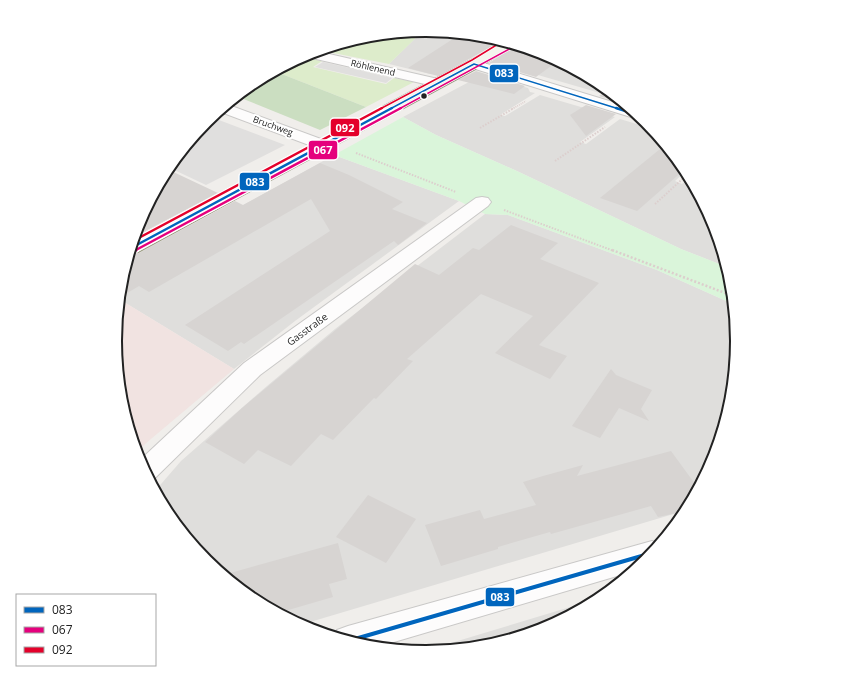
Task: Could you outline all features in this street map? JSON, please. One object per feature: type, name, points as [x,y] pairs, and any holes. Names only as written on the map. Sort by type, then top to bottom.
[{"type":"main road","points":[[138,244],[504,47]]},
{"type":"street","name":"Röhlenend","points":[[319,56],[438,83]]},
{"type":"street","points":[[474,64],[623,109]]},
{"type":"street","name":"Bruchweg","points":[[228,110],[323,145]]},
{"type":"street","name":"Gasstraße","points":[[150,468],[252,369],[482,202]]},
{"type":"street","points":[[360,638],[641,556]]},
{"type":"path","points":[[480,128],[549,88]]},
{"type":"path","points":[[555,161],[616,119],[629,115]]},
{"type":"path","points":[[354,152],[482,202],[726,293]]},
{"type":"path","points":[[655,204],[683,179]]},
{"type":"shaded area","points":[[416,37],[446,38],[485,43],[430,74],[389,64]]},
{"type":"shaded area","points":[[521,52],[524,53],[560,68],[603,94],[514,68],[509,61]]},
{"type":"shaded area","points":[[323,62],[392,78],[386,83],[315,67]]},
{"type":"shaded area","points":[[500,80],[528,88],[530,92],[535,93],[500,115],[505,116],[540,95],[615,117],[580,142],[586,144],[620,119],[640,125],[655,141],[679,172],[681,175],[675,181],[682,184],[685,181],[689,189],[707,225],[720,264],[681,249],[519,172],[436,135],[403,117],[469,82]]},
{"type":"shaded area","points":[[218,120],[285,145],[206,185],[174,170],[197,141]]},
{"type":"shaded area","points":[[334,155],[459,201],[295,321],[234,369],[125,303],[131,267]]},
{"type":"shaded area","points":[[485,214],[508,215],[657,270],[727,301],[730,341],[729,361],[720,420],[699,475],[677,513],[310,622],[292,614],[257,594],[226,570],[197,541],[185,526],[173,510],[159,486],[181,461],[335,329]]},
{"type":"shaded area","points":[[125,303],[234,369],[141,448],[132,420],[125,381],[122,341]]},
{"type":"shaded area","points":[[575,605],[542,622],[505,635],[448,644]]},
{"type":"green space","points":[[416,37],[389,64],[330,52],[367,43]]},
{"type":"green space","points":[[312,59],[322,61],[313,67],[386,84],[394,78],[414,82],[366,107],[281,74]]},
{"type":"green space","points":[[281,74],[366,107],[320,130],[243,99],[257,88]]},
{"type":"green space","points":[[403,117],[436,135],[519,172],[681,249],[720,264],[727,301],[657,270],[508,215],[485,214],[459,201],[334,155]]},
{"type":"building","points":[[453,39],[495,45],[438,76],[408,68]]},
{"type":"building","points":[[510,49],[553,65],[536,77],[489,63]]},
{"type":"building","points":[[476,71],[525,86],[514,94],[458,80]]},
{"type":"building","points":[[603,94],[610,99],[599,96]]},
{"type":"building","points":[[586,105],[616,114],[586,136],[570,115]]},
{"type":"building","points":[[661,148],[680,173],[637,211],[600,198]]},
{"type":"building","points":[[320,163],[349,175],[403,202],[392,209],[427,223],[398,245],[394,241],[244,344],[241,342],[228,351],[185,325],[330,231],[311,199],[149,292],[139,286],[126,294],[135,253],[139,253],[235,201],[243,205]]},
{"type":"building","points":[[173,172],[218,193],[142,233],[153,207]]},
{"type":"building","points":[[511,225],[558,243],[540,259],[599,283],[539,345],[567,356],[550,379],[495,353],[533,316],[481,294],[407,359],[413,361],[333,440],[321,434],[291,466],[258,450],[244,464],[205,442],[242,408],[415,264],[439,275],[473,248],[479,250]]},
{"type":"building","points":[[611,369],[616,375],[652,390],[641,409],[649,421],[619,408],[600,438],[572,426]]},
{"type":"building","points":[[671,451],[694,483],[677,513],[658,517],[651,506],[551,534],[550,532],[441,566],[425,525],[480,510],[484,519],[536,505],[523,482],[583,465],[577,476]]},
{"type":"building","points":[[368,495],[416,519],[386,563],[336,537]]},
{"type":"building","points":[[338,543],[347,579],[329,584],[333,597],[286,611],[257,594],[230,573]]},
{"type":"transit line","name":"092","points":[[140,237],[472,60],[496,45]]},
{"type":"transit line","name":"067","points":[[136,251],[510,49]]},
{"type":"transit line","name":"083","points":[[138,244],[474,64],[625,111]]},
{"type":"transit line","name":"083","points":[[360,638],[641,556]]}]
